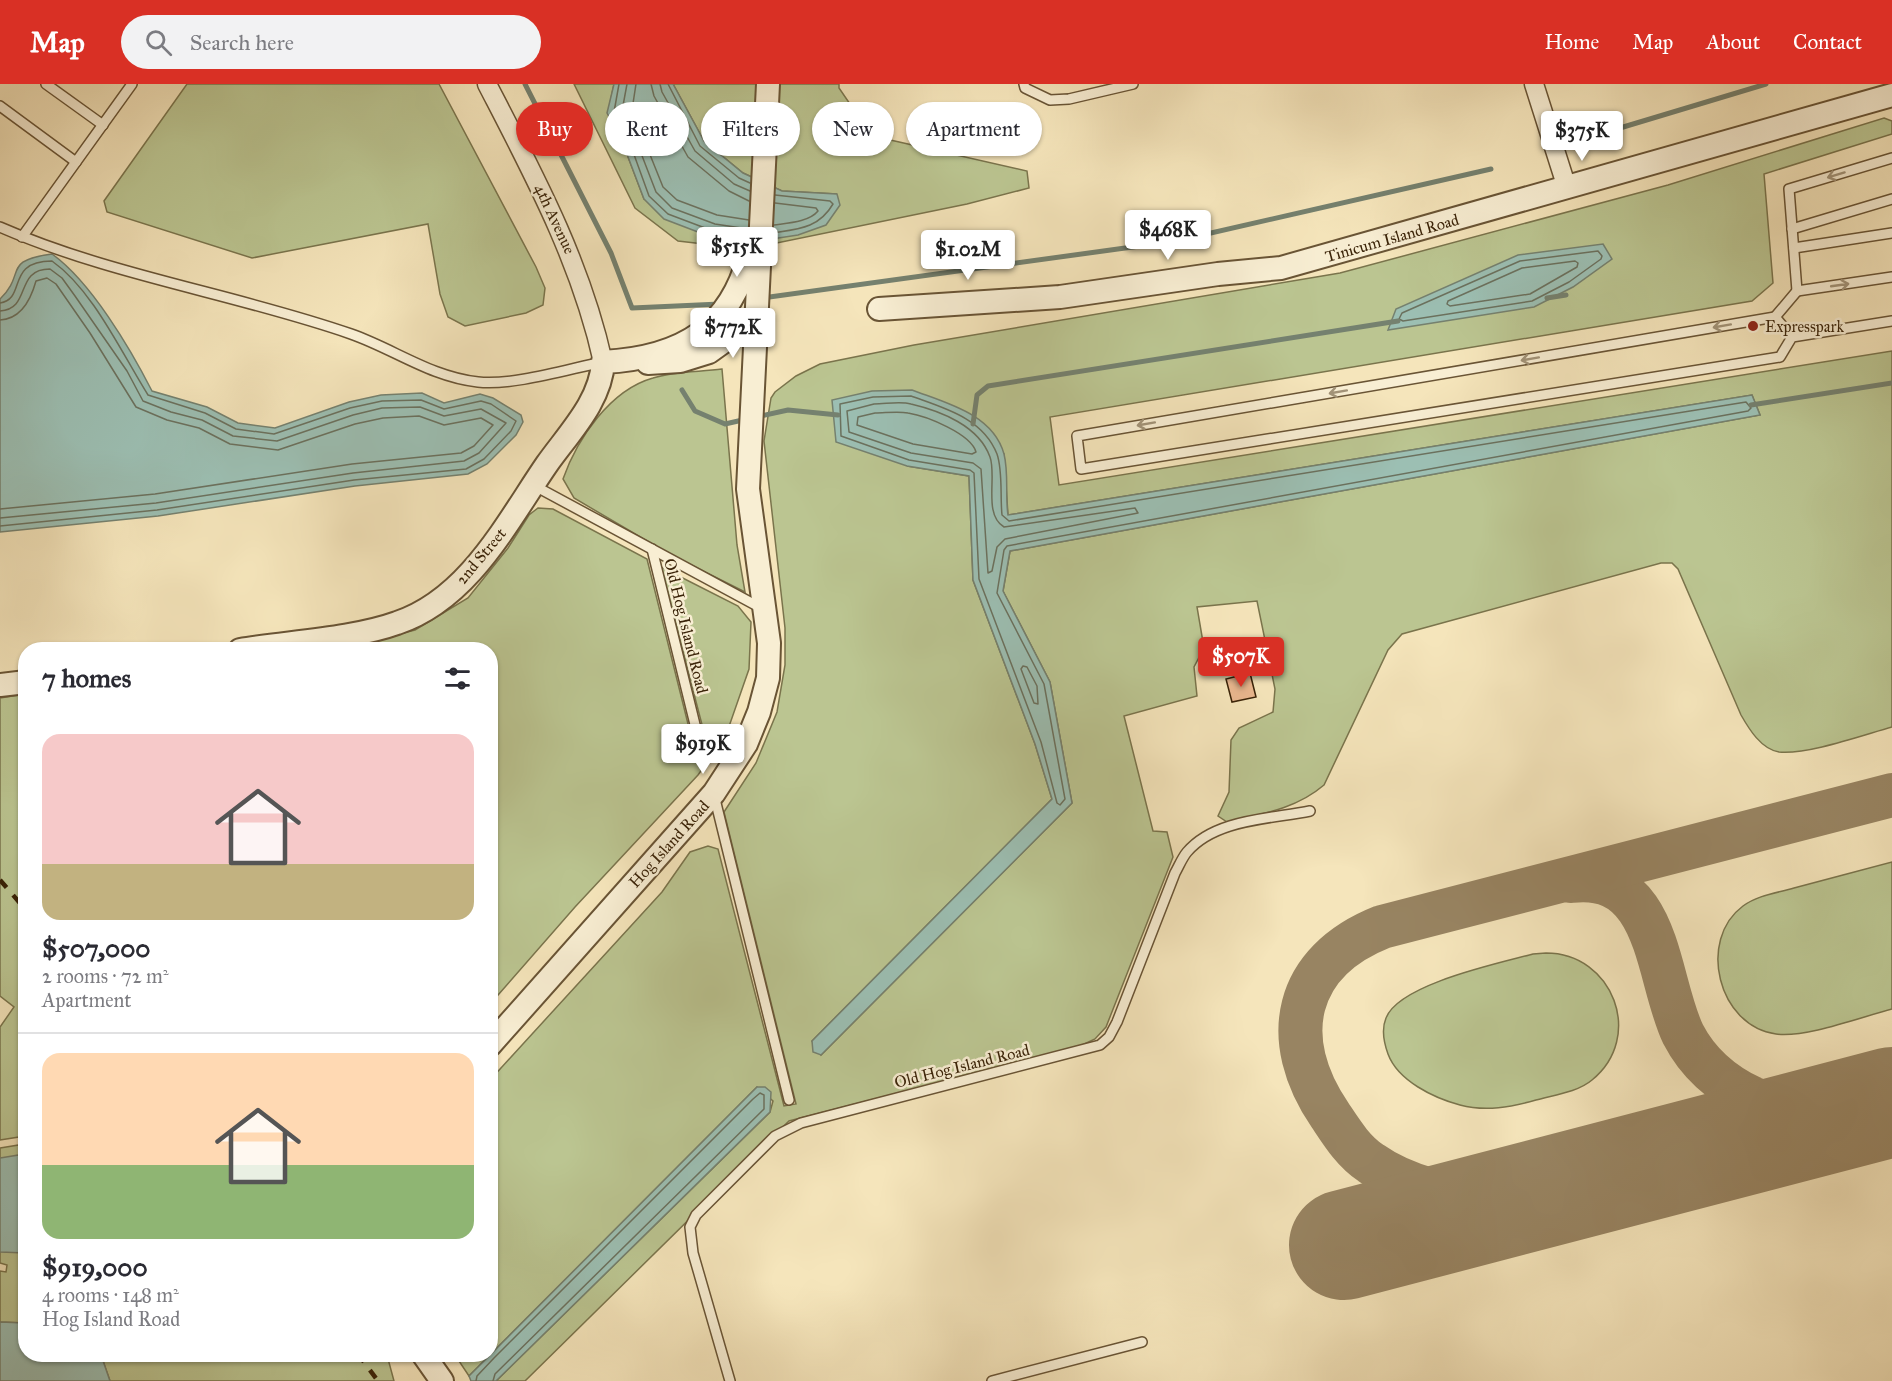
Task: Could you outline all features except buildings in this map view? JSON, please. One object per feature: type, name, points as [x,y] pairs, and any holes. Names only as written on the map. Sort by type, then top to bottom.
[{"type":"street","name":"4th Avenue","points":[[487,84],[572,255],[593,319],[603,362]]},
{"type":"street","points":[[603,362],[638,360],[696,338],[719,319],[736,291],[748,260],[764,190],[768,84]]},
{"type":"street","points":[[1534,84],[1567,188]]},
{"type":"street","name":"Tinicum Island Road","points":[[879,309],[1060,297],[1218,274],[1281,268],[1892,95]]},
{"type":"street","name":"Hog Island Road","points":[[498,1036],[714,793],[746,744],[759,712],[769,660],[767,612],[748,489],[755,314],[764,190]]},
{"type":"street","points":[[638,360],[647,363],[680,361],[709,352],[755,314]]},
{"type":"street","name":"2nd Street","points":[[293,642],[372,630],[413,616],[462,581],[506,526],[598,390],[602,380],[603,362]]},
{"type":"street","points":[[0,685],[18,682]]},
{"type":"street","points":[[428,1362],[441,1381]]},
{"type":"lane","points":[[46,84],[103,125]]},
{"type":"lane","points":[[1024,84],[1025,88],[1050,100],[1069,99],[1133,84]]},
{"type":"lane","points":[[22,237],[130,85]]},
{"type":"lane","points":[[0,106],[76,162]]},
{"type":"lane","points":[[1797,291],[1789,189],[1892,158]]},
{"type":"lane","points":[[1792,229],[1892,199]]},
{"type":"lane","points":[[0,227],[22,237],[352,335],[436,373],[479,382],[516,379],[603,362]]},
{"type":"lane","points":[[1794,248],[1892,233]]},
{"type":"lane","points":[[1892,277],[1797,291],[1775,317],[1077,436],[1081,469],[1780,357],[1792,337],[1892,321]]},
{"type":"lane","points":[[1775,317],[1792,337]]},
{"type":"lane","points":[[533,485],[767,612]]},
{"type":"lane","name":"Old Hog Island Road","points":[[652,549],[700,745]]},
{"type":"lane","points":[[714,793],[789,1100]]},
{"type":"lane","name":"Old Hog Island Road","points":[[730,1381],[691,1239],[690,1227],[696,1215],[776,1136],[801,1122],[1100,1045],[1109,1037],[1117,1023],[1175,873],[1187,853],[1203,839],[1223,828],[1310,811]]},
{"type":"lane","points":[[992,1381],[1142,1342]]},
{"type":"green space","points":[[187,84],[439,84],[536,267],[545,288],[543,305],[526,313],[465,326],[448,317],[440,294],[428,224],[252,258],[107,212],[104,201]]},
{"type":"green space","points":[[574,84],[614,84],[610,102],[605,102],[605,147],[593,123],[593,102],[583,102]]},
{"type":"green space","points":[[673,84],[839,84],[839,88],[849,102],[812,102],[812,156],[894,156],[894,141],[906,144],[906,156],[961,156],[1027,171],[1029,188],[967,204],[747,249],[678,241],[635,208],[609,156],[628,156],[644,199],[837,194],[782,191],[743,173],[722,156],[800,156],[800,102],[701,102],[701,135],[689,113],[689,102],[683,102]]},
{"type":"green space","points":[[1884,118],[1892,121],[1892,134],[1764,174],[1773,283],[1752,301],[1050,417],[1059,485],[1892,351],[1892,727],[1835,744],[1791,752],[1779,752],[1761,743],[1741,715],[1678,569],[1672,563],[1661,563],[1402,634],[1388,650],[1324,785],[1290,805],[1227,822],[1218,816],[1229,792],[1231,740],[1239,728],[1273,712],[1275,689],[1257,601],[1197,607],[1204,648],[1194,667],[1197,696],[1124,716],[1153,831],[1167,832],[1173,857],[1106,1027],[1095,1039],[1078,1047],[789,1121],[525,1381],[496,1381],[770,1112],[773,1101],[757,1087],[498,1347],[498,1071],[662,892],[690,852],[708,846],[718,849],[784,1106],[796,1104],[724,812],[756,763],[777,712],[785,665],[785,628],[764,441],[771,398],[775,392],[796,376],[820,364],[914,345],[1340,273],[1668,185]],"holes":[[[1752,395],[1760,415],[1010,551],[1003,591],[1050,682],[1072,803],[821,1055],[812,1041],[1052,799],[1035,744],[973,580],[969,476],[907,466],[1004,454],[1008,515]]]},
{"type":"green space","points":[[722,369],[737,545],[745,592],[671,555],[574,498],[563,479],[586,433],[609,405],[623,393],[637,384],[661,376]]},
{"type":"green space","points":[[538,508],[553,509],[647,559],[693,744],[706,740],[661,567],[738,606],[751,622],[749,669],[725,738],[698,775],[575,907],[498,995],[498,642],[367,642],[415,630],[468,598],[508,548],[529,515]]},
{"type":"green space","points":[[18,695],[18,1137],[0,1140],[0,1027],[14,1007],[0,996],[0,698]]},
{"type":"green space","points":[[1892,862],[1892,1009],[1818,1030],[1788,1034],[1776,1034],[1756,1028],[1740,1015],[1728,999],[1720,980],[1718,959],[1721,939],[1729,921],[1743,906],[1768,895]]},
{"type":"green space","points":[[1546,953],[1569,957],[1589,967],[1604,982],[1614,1000],[1618,1021],[1617,1042],[1608,1062],[1592,1080],[1573,1090],[1527,1103],[1508,1107],[1479,1108],[1460,1105],[1428,1093],[1408,1080],[1393,1064],[1384,1041],[1384,1023],[1395,1006],[1410,995],[1430,985],[1475,969],[1533,954]]},
{"type":"green space","points":[[18,1145],[18,1323],[0,1322],[0,1271],[6,1272],[7,1265],[0,1263],[0,1148]]},
{"type":"green space","points":[[103,1362],[389,1362],[394,1381],[110,1381]]},
{"type":"green space","points":[[460,1362],[483,1362],[469,1376]]},
{"type":"water","points":[[614,84],[673,84],[683,102],[610,102]]},
{"type":"water","points":[[689,113],[701,135],[701,156],[722,156],[743,173],[782,191],[837,194],[840,205],[826,225],[798,235],[745,243],[711,237],[664,219],[644,199],[628,156],[689,156]]},
{"type":"water","points":[[1603,244],[1612,259],[1573,287],[1534,307],[1388,330],[1396,309],[1518,255]]},
{"type":"water","points":[[52,254],[67,266],[95,298],[133,355],[152,391],[207,407],[238,423],[275,428],[349,402],[381,395],[422,393],[444,403],[480,394],[493,398],[521,415],[523,422],[516,435],[487,464],[468,474],[355,486],[158,516],[0,532],[0,299],[8,290],[20,264],[26,260]]},
{"type":"water","points":[[912,390],[967,412],[990,429],[1004,454],[1008,515],[1752,395],[1760,415],[1010,551],[1003,591],[1050,682],[1072,803],[821,1055],[813,1052],[812,1041],[1052,799],[1035,744],[973,580],[969,476],[907,466],[836,442],[832,400],[872,391]]},
{"type":"water","points":[[757,1087],[765,1087],[771,1092],[770,1112],[496,1381],[471,1381],[469,1376],[483,1362],[498,1362],[498,1347]]},
{"type":"water","points":[[18,1155],[18,1253],[0,1252],[0,1158]]},
{"type":"water","points":[[0,1322],[18,1323],[18,1362],[103,1362],[110,1381],[0,1381]]},
{"type":"waterway","points":[[525,84],[611,253],[632,308],[720,304]]},
{"type":"waterway","points":[[1590,137],[1766,84]]},
{"type":"waterway","points":[[762,298],[1176,241],[1491,169]]},
{"type":"waterway","points":[[1547,298],[1566,295]]},
{"type":"waterway","points":[[973,424],[977,395],[988,386],[1398,321]]},
{"type":"waterway","points":[[1751,405],[1892,383]]},
{"type":"waterway","points":[[682,390],[695,411],[725,424],[747,419]]},
{"type":"waterway","points":[[756,417],[788,410],[838,415]]},
{"type":"taxiway","points":[[1506,1203],[1453,1196],[1402,1180],[1365,1158],[1344,1135],[1314,1087],[1304,1058],[1300,1031],[1303,1006],[1313,982],[1329,960],[1352,942],[1382,927],[1892,795]]},
{"type":"taxiway","points":[[1571,881],[1601,882],[1623,892],[1639,910],[1651,932],[1683,1034],[1696,1054],[1721,1079],[1764,1103],[1797,1113],[1825,1113],[1886,1103]]},
{"type":"runway","points":[[1344,1245],[1892,1102]]},
{"type":"railway","points":[[0,880],[18,901]]},
{"type":"railway","points":[[364,1362],[378,1381]]},
{"type":"place","name":"Expresspark","points":[[1753,326]]}]
